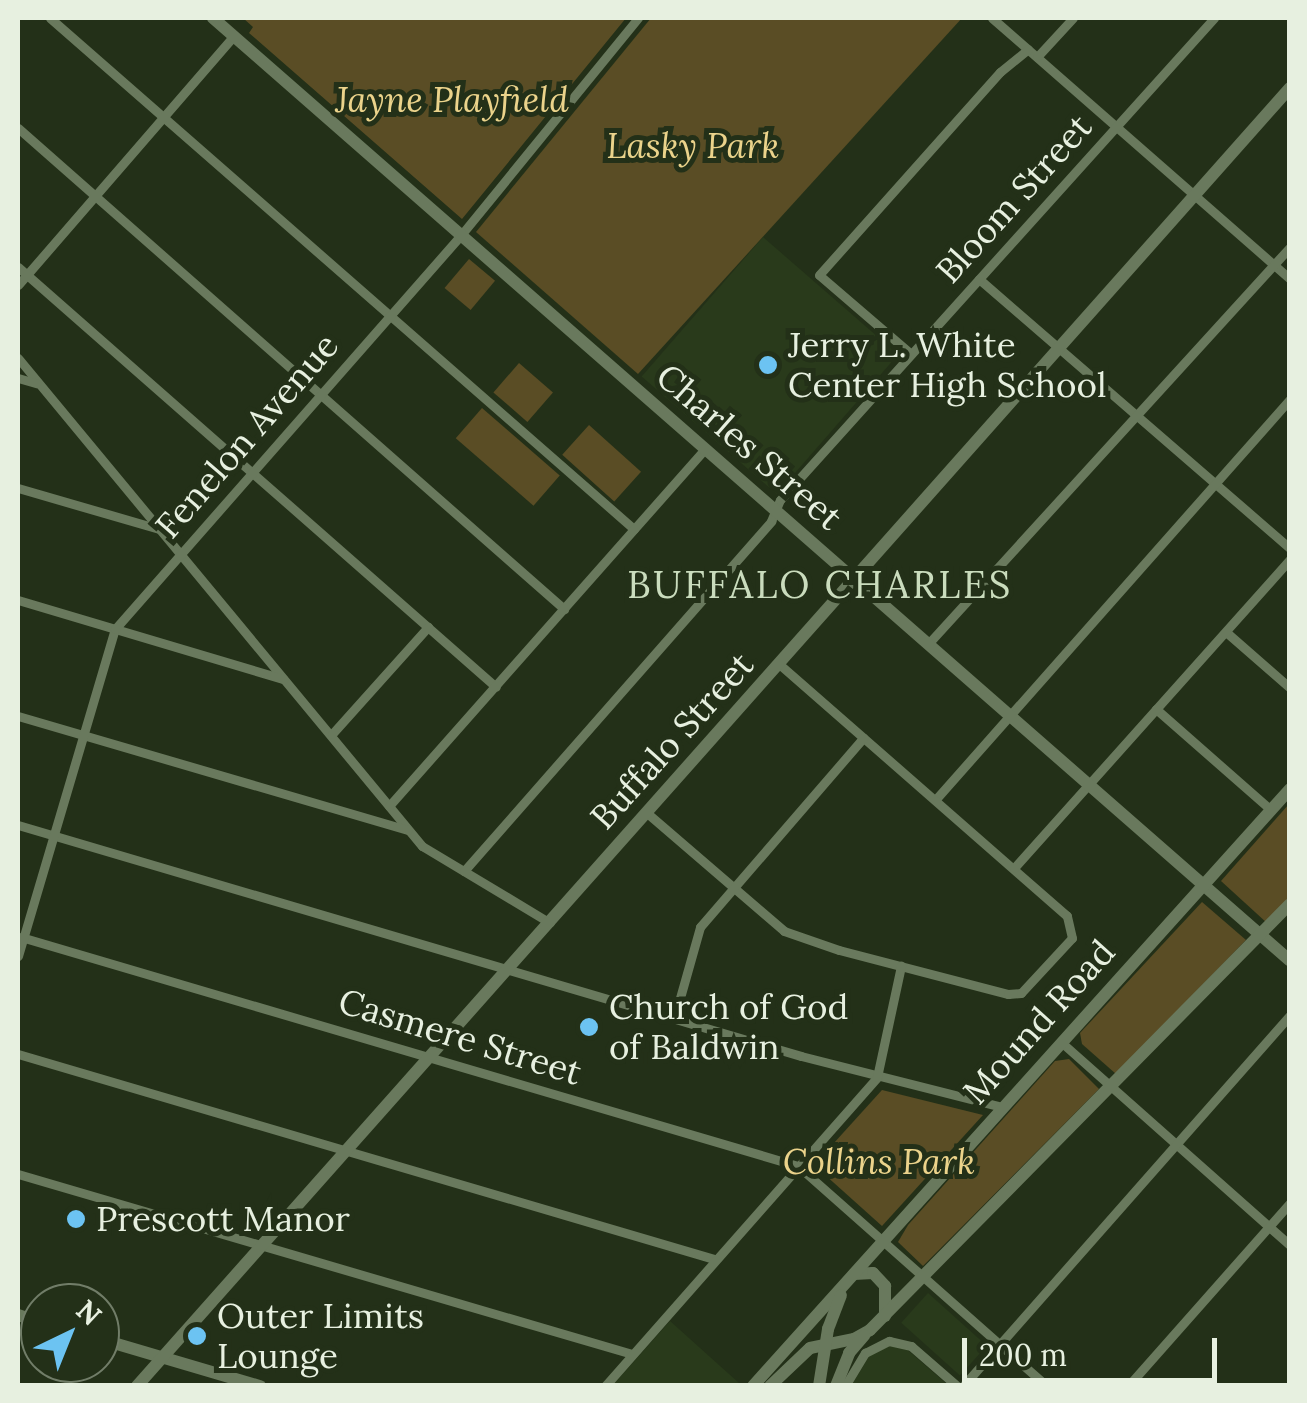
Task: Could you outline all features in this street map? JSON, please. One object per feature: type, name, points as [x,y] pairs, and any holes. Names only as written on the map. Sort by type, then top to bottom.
[{"type":"street","points":[[50,18],[634,529]]},
{"type":"street","name":"Charles Street","points":[[213,18],[1290,961]]},
{"type":"street","name":"Fenelon Avenue","points":[[18,956],[20,937],[115,629],[461,235],[638,18]]},
{"type":"street","points":[[992,18],[1290,279]]},
{"type":"street","points":[[1037,57],[1072,18]]},
{"type":"street","name":"Bloom Street","points":[[464,871],[772,522],[775,510],[911,354],[1214,18]]},
{"type":"street","points":[[18,285],[22,271],[95,196],[234,36]]},
{"type":"street","points":[[911,354],[819,275],[1000,72],[1028,49]]},
{"type":"street","name":"Buffalo Street","points":[[137,1386],[780,665],[1056,346],[1290,88]]},
{"type":"street","points":[[18,128],[564,608]]},
{"type":"street","points":[[928,644],[1290,247]]},
{"type":"street","points":[[22,271],[496,687]]},
{"type":"street","points":[[979,279],[1290,548]]},
{"type":"street","points":[[18,358],[422,846],[550,924]]},
{"type":"street","points":[[18,378],[38,384]]},
{"type":"street","points":[[936,799],[1290,399]]},
{"type":"street","points":[[389,806],[705,449]]},
{"type":"street","points":[[18,488],[162,530]]},
{"type":"street","points":[[1014,868],[1290,559]]},
{"type":"street","points":[[18,600],[286,680]]},
{"type":"street","points":[[332,734],[428,627]]},
{"type":"street","points":[[1226,632],[1290,688]]},
{"type":"street","points":[[647,813],[784,932],[1008,994],[1021,993],[1072,938],[1067,916],[780,665]]},
{"type":"street","points":[[1156,708],[1271,810]]},
{"type":"street","points":[[18,716],[409,830]]},
{"type":"street","points":[[674,1019],[700,927],[863,738]]},
{"type":"street","name":"Mound Road","points":[[753,1386],[1290,790]]},
{"type":"street","points":[[18,826],[877,1077],[1002,1107]]},
{"type":"street","points":[[836,1386],[849,1354],[870,1330],[1290,904]]},
{"type":"street","name":"Casmere Street","points":[[20,937],[798,1166],[1047,1386]]},
{"type":"street","points":[[605,1386],[877,1077],[901,966]]},
{"type":"street","points":[[845,1386],[865,1353],[890,1340],[912,1346],[960,1386],[1290,1015]]},
{"type":"street","points":[[1061,1042],[1290,1245]]},
{"type":"street","points":[[18,1054],[714,1259]]},
{"type":"street","points":[[18,1174],[632,1354]]},
{"type":"street","points":[[1128,1386],[1290,1203]]},
{"type":"street","points":[[819,1386],[836,1304],[852,1275],[864,1271],[878,1277],[887,1296],[884,1316]]},
{"type":"street","points":[[770,1386],[797,1356],[826,1343],[854,1339],[870,1330]]},
{"type":"street","points":[[120,1345],[260,1386]]},
{"type":"shaded area","name":"Jerry L. White Center High School","points":[[763,237],[898,354],[777,494],[642,377]]},
{"type":"shaded area","points":[[928,1293],[987,1346],[960,1376],[901,1323]]},
{"type":"shaded area","points":[[670,1321],[739,1383],[613,1385]]},
{"type":"shaded area","points":[[883,1346],[903,1346],[948,1385],[851,1386],[871,1353]]},
{"type":"green space","name":"Jayne Playfield","points":[[243,18],[626,18],[462,219],[249,33],[253,27]]},
{"type":"green space","name":"Lasky Park","points":[[651,18],[962,18],[638,374],[476,232]]},
{"type":"green space","points":[[469,259],[495,281],[471,310],[445,288]]},
{"type":"green space","points":[[519,363],[553,393],[527,422],[493,392]]},
{"type":"green space","points":[[482,408],[560,476],[533,506],[456,438]]},
{"type":"green space","points":[[589,425],[641,472],[614,502],[562,455]]},
{"type":"green space","points":[[1289,804],[1289,898],[1267,923],[1221,881]]},
{"type":"green space","points":[[1202,902],[1246,940],[1116,1074],[1082,1044],[1080,1033]]},
{"type":"green space","points":[[1069,1059],[1099,1089],[923,1266],[898,1242],[908,1225],[1055,1061]]},
{"type":"green space","name":"Collins Park","points":[[882,1090],[983,1115],[882,1226],[814,1165]]},
{"type":"place","name":"Jerry L. White Center High School","points":[[768,365]]},
{"type":"place","name":"Church of God of Baldwin","points":[[589,1027]]},
{"type":"place","name":"Prescott Manor","points":[[76,1219]]},
{"type":"place","name":"Outer Limits Lounge","points":[[197,1336]]},
{"type":"district","name":"BUFFALO CHARLES","points":[[820,585]]}]
